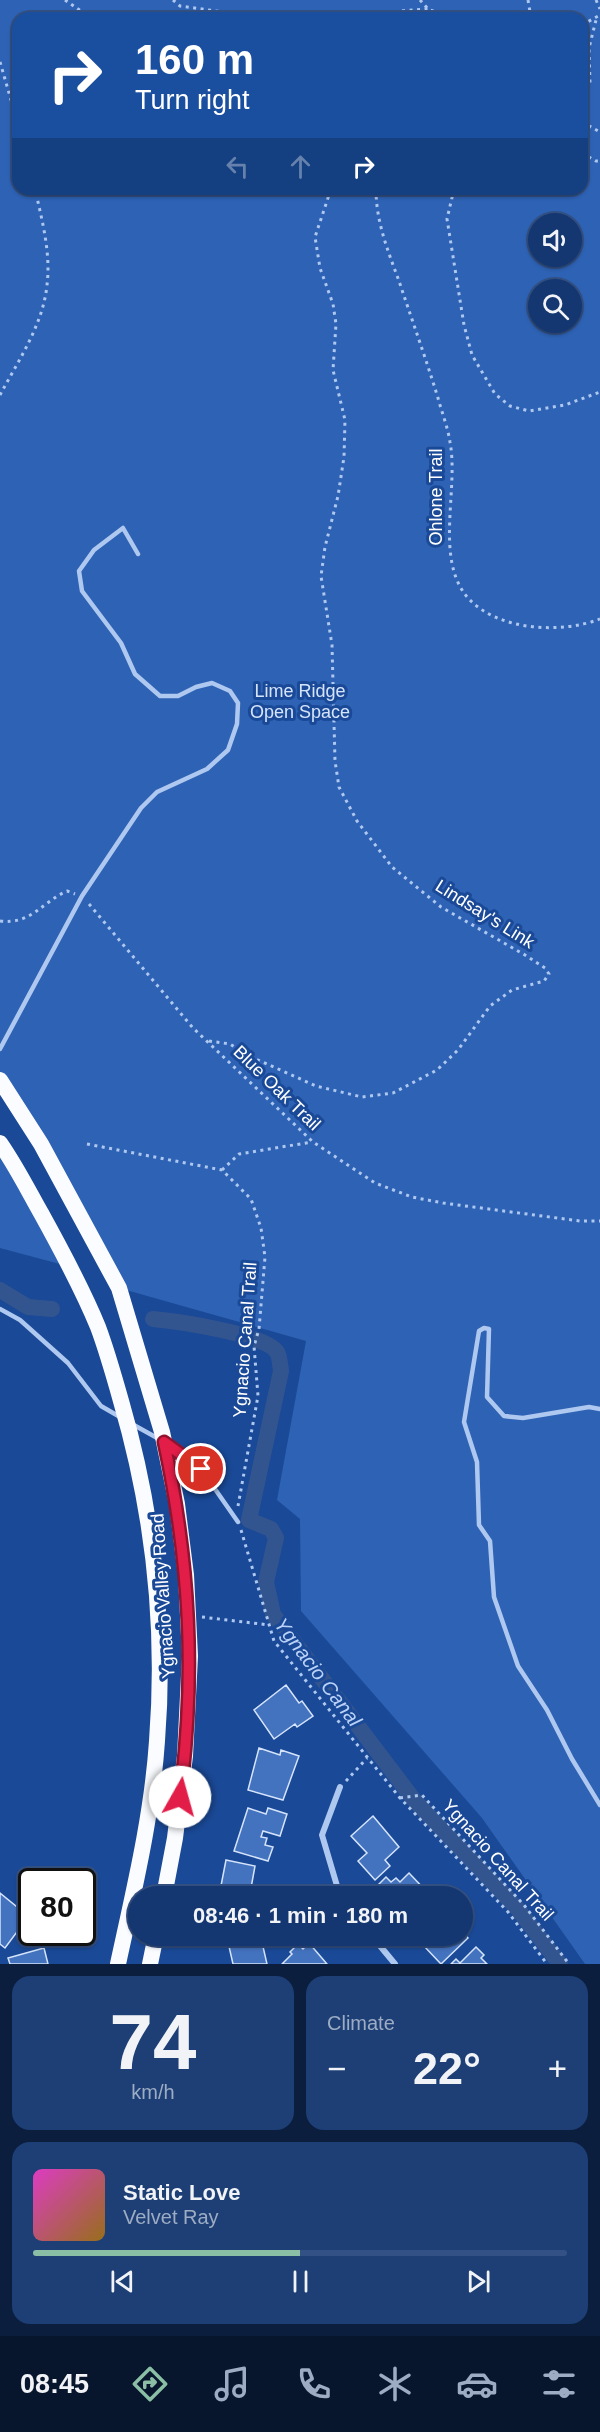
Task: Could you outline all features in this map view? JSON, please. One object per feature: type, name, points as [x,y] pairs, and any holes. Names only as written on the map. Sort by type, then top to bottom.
[{"type":"highway","name":"Ygnacio Valley Road","points":[[0,1080],[41,1144],[118,1288],[164,1442],[177,1504],[190,1656],[185,1756],[175,1838],[166,1886]]},
{"type":"highway","name":"Ygnacio Valley Road","points":[[0,1143],[71,1267],[98,1328],[136,1452],[150,1527],[157,1601],[159,1670],[157,1741],[149,1812],[118,1964]]},
{"type":"highway","points":[[150,1964],[154,1946]]},
{"type":"street","points":[[336,1886],[322,1835],[340,1787]]},
{"type":"street","points":[[380,1946],[395,1964]]},
{"type":"lane","points":[[0,1049],[82,896],[141,808],[157,792],[207,769],[228,750],[237,724],[238,704],[230,691],[212,683],[196,687],[178,696],[160,696],[147,686],[135,674],[121,643],[82,591],[79,571],[94,550],[123,528],[138,554]]},
{"type":"lane","points":[[0,1309],[20,1320],[68,1363],[101,1406],[164,1442],[201,1469],[238,1522]]},
{"type":"lane","points":[[600,1409],[589,1407],[523,1418],[504,1416],[487,1397],[489,1329],[484,1328],[479,1331],[464,1422],[477,1462],[479,1525],[490,1540],[494,1597],[518,1666],[547,1710],[572,1759],[600,1805]]},
{"type":"path","points":[[65,0],[82,12]]},
{"type":"path","points":[[173,0],[180,6],[224,12]]},
{"type":"path","points":[[420,0],[428,9],[435,12]]},
{"type":"path","points":[[596,0],[600,9]]},
{"type":"path","points":[[396,12],[428,9]]},
{"type":"path","points":[[588,86],[590,83],[588,48],[599,15]]},
{"type":"path","points":[[0,62],[12,103]]},
{"type":"path","points":[[0,395],[40,316],[47,285],[46,248],[36,195]]},
{"type":"path","name":"Lindsay's Link","points":[[209,1041],[230,1044],[247,1055],[316,1086],[362,1097],[393,1093],[437,1070],[458,1050],[490,1006],[512,990],[544,981],[549,974],[545,968],[525,955],[441,907],[392,867],[357,821],[339,787],[334,761],[332,645],[321,576],[345,456],[345,420],[333,370],[336,324],[333,304],[320,268],[315,237],[329,195]]},
{"type":"path","name":"Ohlone Trail","points":[[377,195],[380,228],[427,363],[450,441],[453,468],[450,559],[458,582],[468,598],[486,613],[526,627],[560,629],[600,619]]},
{"type":"path","points":[[453,195],[447,219],[464,325],[472,355],[495,394],[510,406],[529,411],[565,405],[600,392]]},
{"type":"path","points":[[0,921],[24,920],[57,896],[68,891],[82,896]]},
{"type":"path","name":"Blue Oak Trail","points":[[82,896],[193,1028],[313,1142],[375,1183],[412,1197],[580,1221],[600,1221]]},
{"type":"path","points":[[87,1144],[222,1170],[239,1154],[313,1142]]},
{"type":"path","name":"Ygnacio Canal Trail","points":[[222,1170],[251,1199],[261,1228],[265,1257],[259,1329],[254,1346],[258,1396],[238,1502],[238,1522],[274,1641],[400,1798],[422,1795],[524,1905],[569,1964]]},
{"type":"path","points":[[188,1615],[269,1624]]},
{"type":"path","points":[[340,1787],[367,1758]]},
{"type":"path","points":[[400,1798],[508,1912],[547,1964]]},
{"type":"green space","name":"Lime Ridge Open Space","points":[[0,0],[600,0],[600,1964],[585,1964],[482,1818],[301,1611],[300,1519],[277,1500],[306,1341],[119,1288],[0,1081]]},
{"type":"green space","points":[[0,1143],[71,1267],[0,1248]]},
{"type":"building","points":[[286,1685],[299,1703],[302,1701],[313,1716],[297,1727],[295,1724],[274,1739],[254,1710]]},
{"type":"building","points":[[259,1748],[280,1755],[281,1750],[299,1756],[283,1800],[248,1790]]},
{"type":"building","points":[[248,1808],[266,1814],[268,1808],[287,1814],[280,1836],[263,1831],[261,1837],[267,1838],[265,1845],[273,1847],[268,1861],[234,1851]]},
{"type":"building","points":[[373,1816],[399,1847],[385,1860],[390,1866],[375,1880],[358,1861],[367,1853],[351,1836]]},
{"type":"building","points":[[226,1860],[255,1866],[251,1886],[221,1886]]},
{"type":"building","points":[[409,1873],[421,1886],[377,1886],[386,1877],[391,1882],[396,1878],[400,1882]]},
{"type":"building","points":[[0,1893],[18,1907],[18,1930],[5,1948],[0,1944]]},
{"type":"building","points":[[229,1946],[263,1946],[267,1964],[233,1964]]},
{"type":"building","points":[[296,1946],[303,1949],[306,1946],[312,1946],[327,1964],[282,1964]]},
{"type":"building","points":[[424,1946],[460,1946],[441,1964]]},
{"type":"building","points":[[476,1947],[484,1955],[481,1958],[487,1964],[451,1964],[456,1959],[460,1963]]},
{"type":"building","points":[[44,1948],[48,1964],[10,1964],[8,1958]]},
{"type":"waterway","name":"Ygnacio Canal","points":[[0,1290],[28,1307],[52,1309]]},
{"type":"waterway","name":"Ygnacio Canal","points":[[153,1319],[239,1334],[269,1345],[277,1352],[281,1371],[249,1520],[271,1529],[276,1538],[266,1582],[273,1614],[414,1800],[517,1908],[560,1964]]},
{"type":"route","points":[[180,1797],[185,1756],[190,1656],[186,1575],[177,1504],[164,1442],[201,1469]]}]
